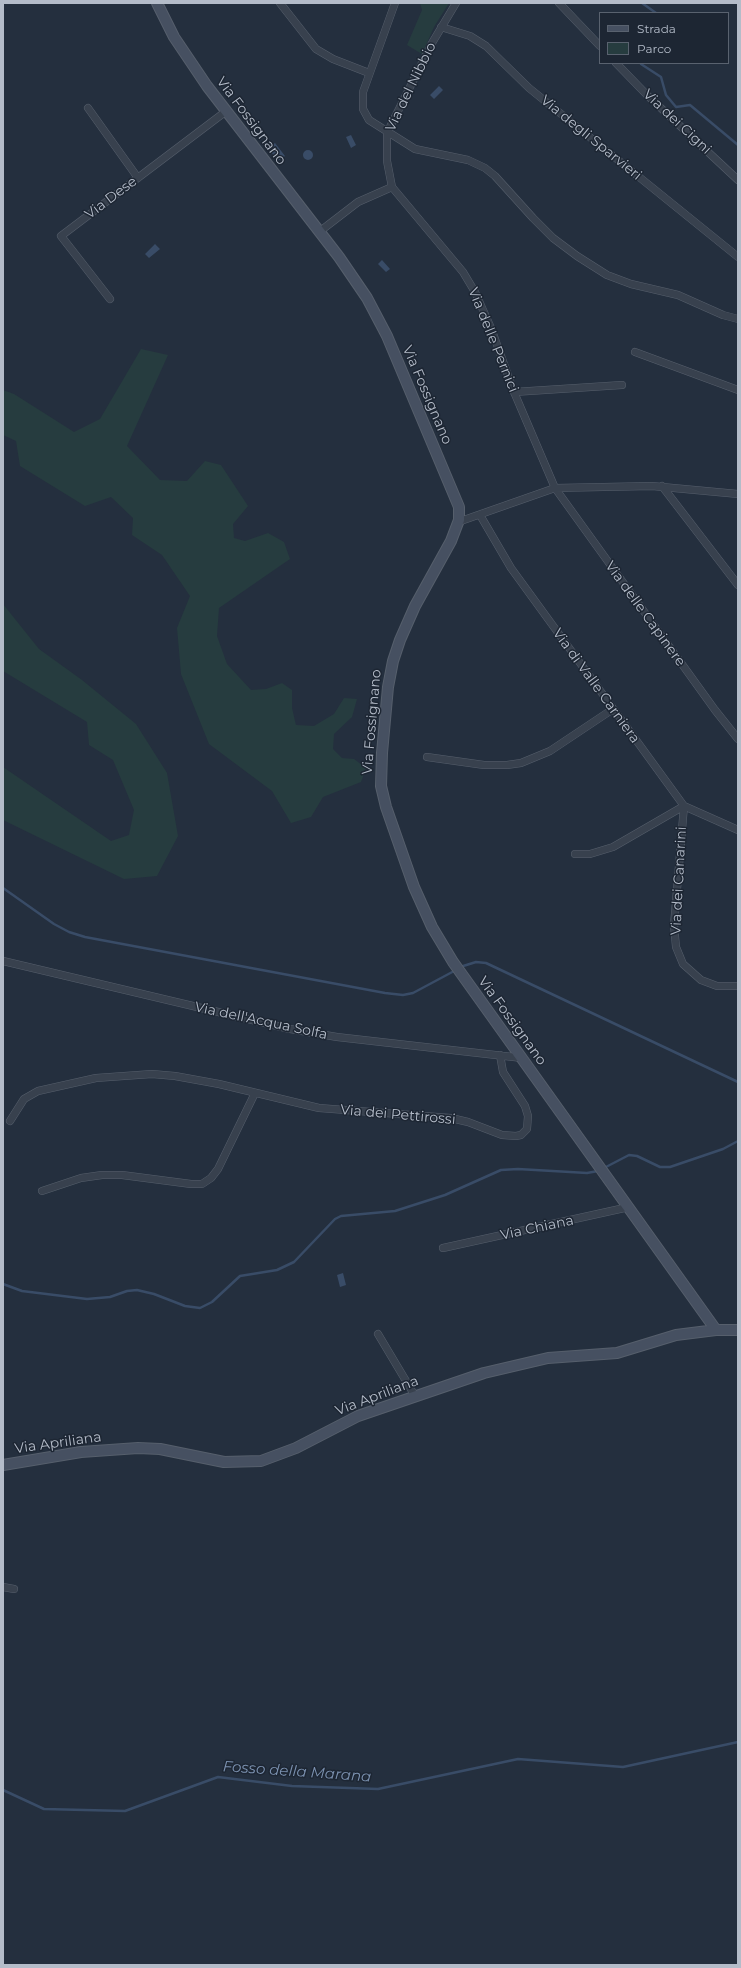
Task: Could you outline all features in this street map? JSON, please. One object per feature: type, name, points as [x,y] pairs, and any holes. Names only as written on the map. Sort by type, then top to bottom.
[{"type":"street","name":"Via Fossignano","points":[[156,3],[191,63],[226,112],[359,285],[383,329],[460,513],[448,547],[411,614],[395,654],[388,687],[380,770],[383,797],[407,870],[432,927],[453,962],[597,1161],[716,1330]]},
{"type":"street","points":[[280,3],[316,49],[333,59],[369,73]]},
{"type":"street","points":[[395,3],[363,92],[363,109],[369,120],[406,145],[420,151],[463,159],[482,166],[495,176],[553,238],[582,260],[607,275],[623,282],[678,295],[723,315],[738,318]]},
{"type":"street","name":"Via del Nibbio","points":[[392,187],[387,161],[387,133],[441,27],[456,3]]},
{"type":"street","points":[[559,3],[599,45]]},
{"type":"street","name":"Via degli Sparvieri","points":[[441,27],[470,36],[486,46],[529,88],[738,257]]},
{"type":"street","name":"Via dei Cigni","points":[[617,64],[648,96],[738,180]]},
{"type":"street","points":[[88,108],[138,178]]},
{"type":"street","name":"Via Dese","points":[[110,299],[61,236],[226,112]]},
{"type":"street","points":[[319,232],[358,202],[392,187]]},
{"type":"street","name":"Via delle Pernici","points":[[392,187],[469,281],[491,328],[514,392],[554,488]]},
{"type":"street","points":[[635,352],[738,390]]},
{"type":"street","points":[[514,392],[622,386]]},
{"type":"street","points":[[458,522],[554,488],[662,486],[738,494]]},
{"type":"street","points":[[662,486],[738,585]]},
{"type":"street","name":"Via delle Capinere","points":[[554,488],[715,710],[738,738]]},
{"type":"street","name":"Via di Valle Carniera","points":[[480,514],[511,568],[684,806],[738,830]]},
{"type":"street","points":[[427,757],[489,765],[507,765],[526,761],[552,750],[613,709]]},
{"type":"street","points":[[575,854],[594,853],[613,847],[684,806]]},
{"type":"street","name":"Via dei Canarini","points":[[684,806],[674,925],[676,947],[685,966],[700,980],[717,986],[738,986]]},
{"type":"street","name":"Via dell'Acqua Solfa","points":[[3,961],[278,1027],[336,1037],[522,1058]]},
{"type":"street","name":"Via dei Pettirossi","points":[[10,1121],[22,1102],[31,1094],[61,1084],[107,1076],[145,1074],[167,1075],[328,1109],[451,1118],[468,1122],[502,1135],[521,1135],[527,1129],[528,1116],[525,1106],[502,1069],[500,1055]]},
{"type":"street","points":[[42,1191],[81,1178],[102,1174],[202,1184],[211,1178],[218,1169],[255,1093]]},
{"type":"street","name":"Via Chiana","points":[[443,1248],[629,1207]]},
{"type":"street","points":[[716,1330],[738,1330]]},
{"type":"street","name":"Via Apriliana","points":[[3,1465],[81,1452],[138,1448],[160,1449],[224,1462],[261,1461],[296,1448],[358,1416],[473,1376],[520,1363],[555,1357],[617,1353],[676,1334],[716,1330]]},
{"type":"street","points":[[378,1334],[415,1396]]},
{"type":"street","points":[[3,1587],[14,1588]]},
{"type":"green space","points":[[420,3],[449,3],[434,27],[422,54],[407,45],[422,10]]},
{"type":"green space","points":[[141,349],[168,355],[127,446],[160,480],[187,481],[205,461],[221,465],[248,506],[233,524],[234,538],[245,541],[268,533],[284,542],[290,559],[219,608],[217,636],[227,664],[251,690],[266,689],[282,683],[292,690],[292,708],[296,725],[314,726],[334,714],[344,698],[357,699],[352,717],[334,734],[333,749],[342,758],[354,759],[366,768],[361,782],[323,797],[311,817],[291,823],[272,791],[209,744],[181,674],[177,628],[190,596],[162,555],[132,535],[133,518],[111,497],[85,506],[20,466],[16,441],[3,435],[3,390],[14,394],[74,432],[100,419]]},
{"type":"green space","points":[[3,604],[39,649],[82,680],[136,724],[167,773],[178,836],[157,876],[124,879],[3,820],[3,767],[111,841],[129,835],[134,810],[113,760],[89,745],[87,722],[3,671]]},
{"type":"water","points":[[439,86],[443,90],[434,99],[430,95]]},
{"type":"water","points":[[351,135],[356,145],[351,148],[346,137]]},
{"type":"water","points":[[275,143],[285,156],[278,161],[268,148]]},
{"type":"water","points":[[306,150],[310,150],[312,151],[312,159],[306,160],[303,157],[303,153]]},
{"type":"water","points":[[155,244],[160,249],[149,258],[145,254]]},
{"type":"water","points":[[382,260],[390,269],[386,272],[378,264]]},
{"type":"water","points":[[343,1273],[346,1285],[340,1287],[337,1275]]},
{"type":"waterway","points":[[642,3],[655,12]]},
{"type":"waterway","points":[[641,64],[661,77],[666,95],[676,107],[690,105],[738,145]]},
{"type":"waterway","points":[[3,888],[54,924],[69,932],[85,937],[385,993],[403,995],[413,993],[456,970]]},
{"type":"waterway","points":[[460,967],[476,962],[486,963],[738,1082]]},
{"type":"waterway","points":[[604,1168],[629,1155],[637,1156],[660,1167],[670,1167],[723,1149],[738,1141]]},
{"type":"waterway","points":[[3,1284],[22,1291],[87,1299],[110,1297],[127,1291],[137,1290],[154,1294],[185,1306],[200,1308],[212,1302],[240,1276],[277,1270],[294,1262],[335,1219],[341,1216],[395,1211],[445,1195],[501,1170],[518,1169],[587,1173],[598,1171]]},
{"type":"waterway","name":"Fosso della Marana","points":[[3,1790],[44,1809],[125,1811],[218,1777],[292,1786],[378,1789],[518,1759],[623,1767],[738,1742]]}]
